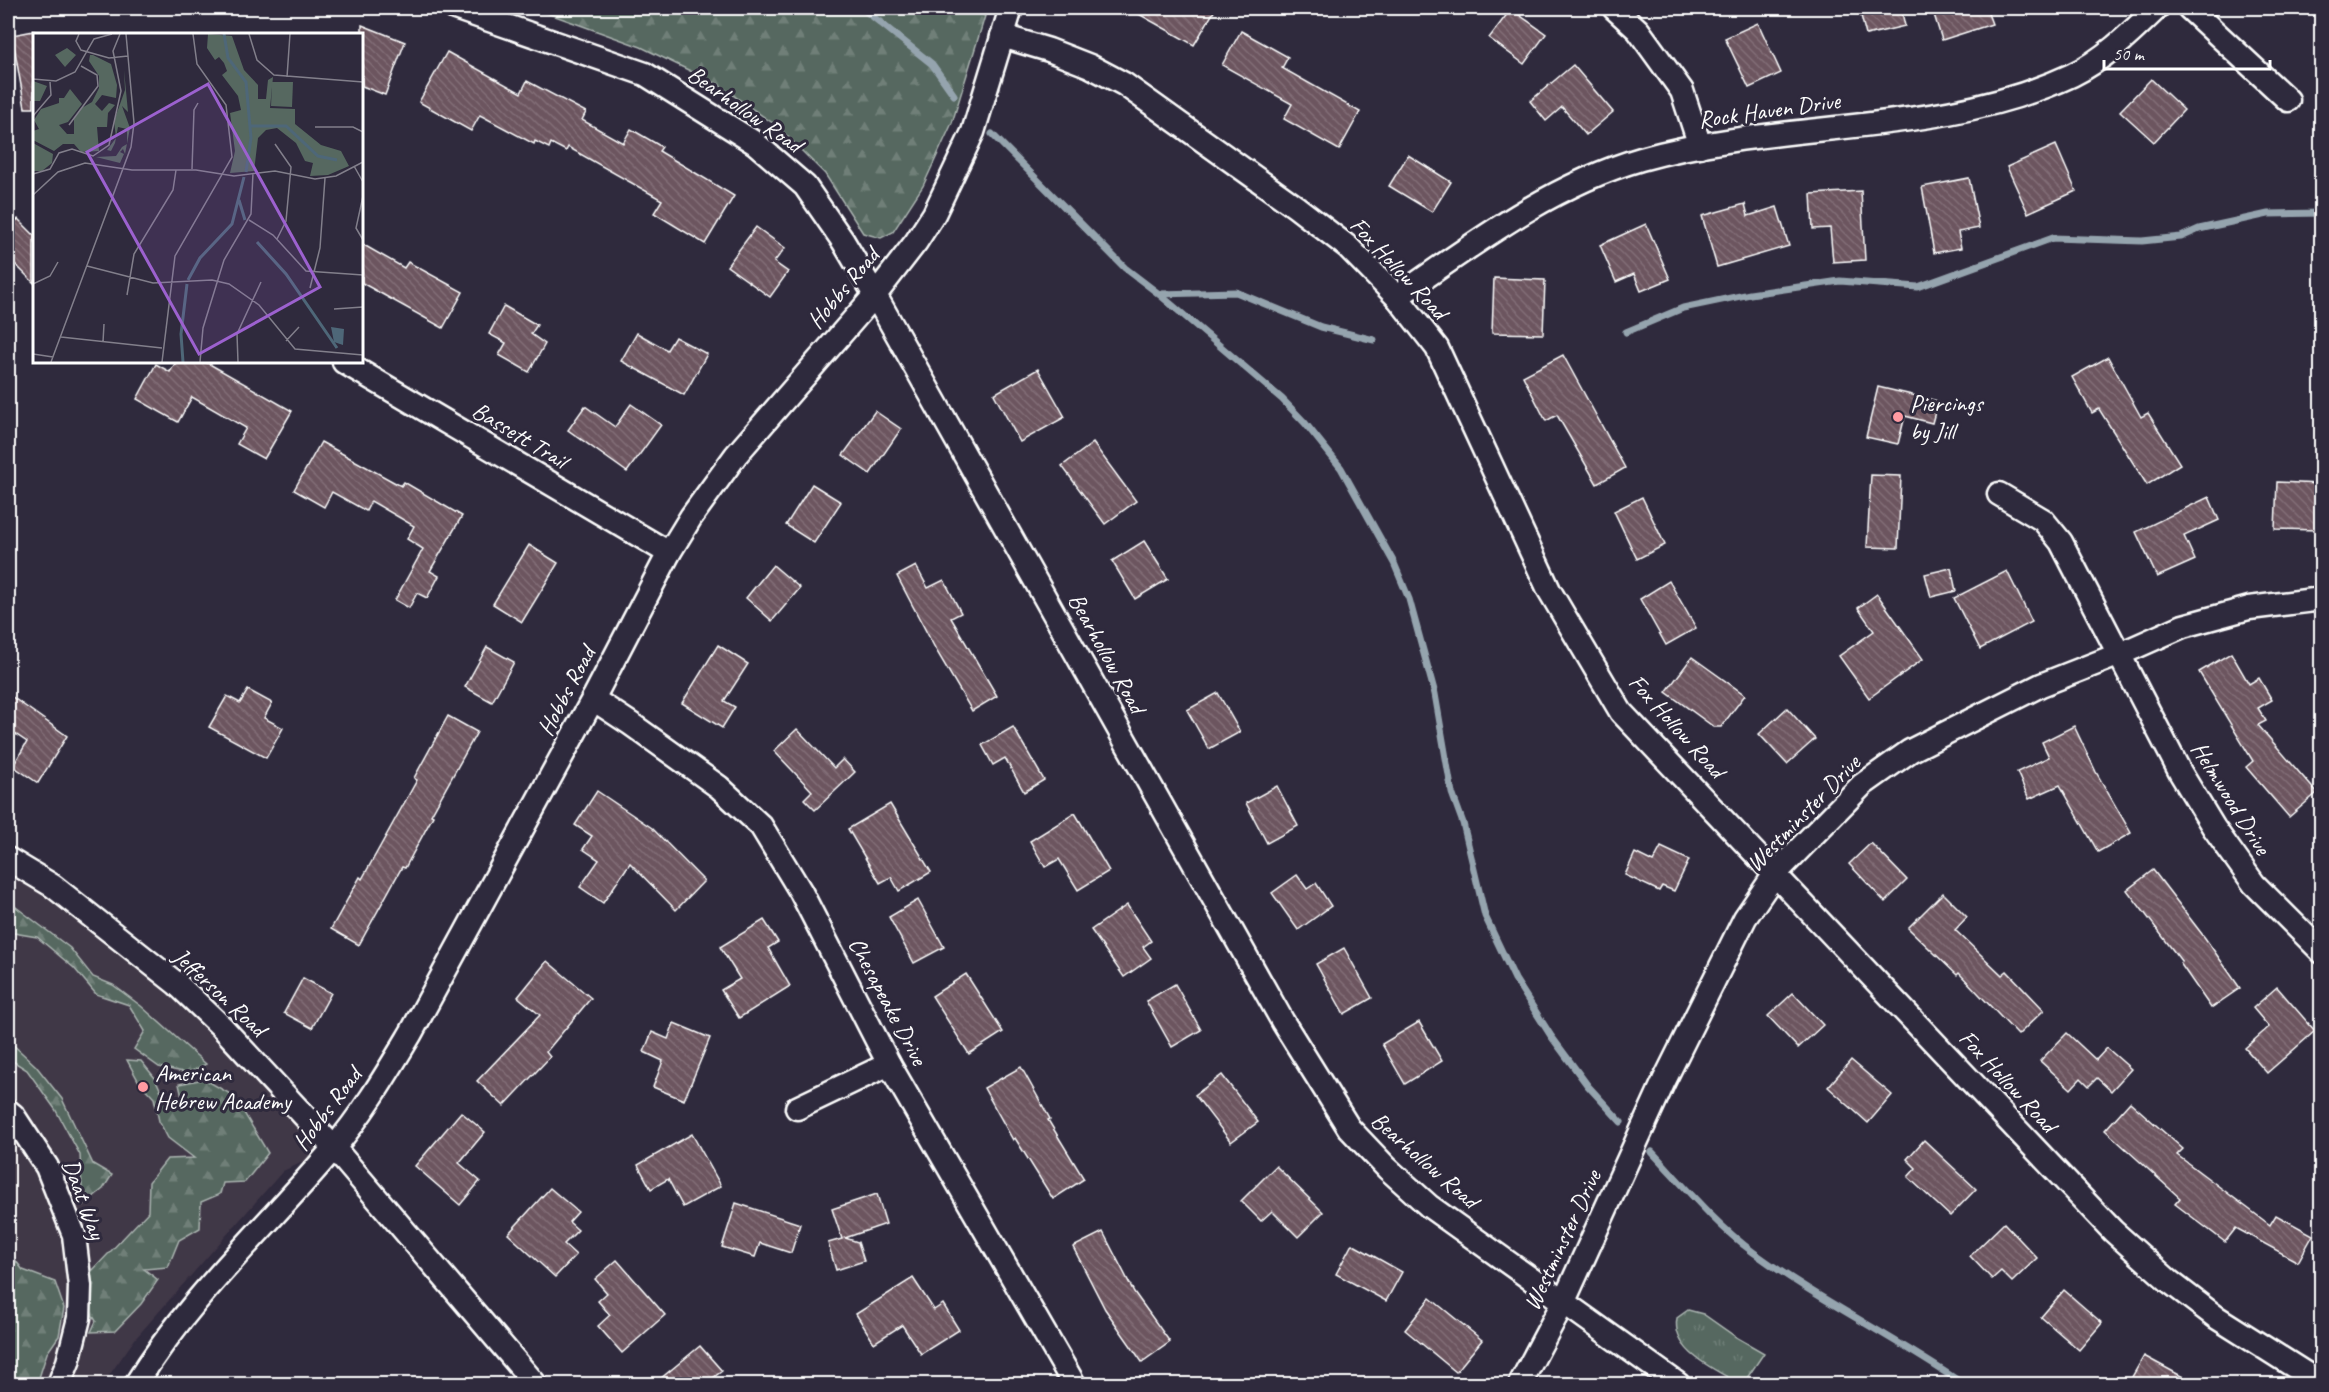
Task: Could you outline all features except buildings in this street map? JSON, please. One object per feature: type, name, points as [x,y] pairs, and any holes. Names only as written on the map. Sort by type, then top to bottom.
[{"type":"street","name":"Bearhollow Road","points":[[455,8],[645,74],[755,143],[805,186],[843,241],[875,295],[1277,1012],[1348,1128],[1429,1206],[1678,1384]]},
{"type":"street","name":"Hobbs Road","points":[[136,1384],[186,1312],[334,1148],[382,1083],[593,699],[669,553],[691,517],[736,455],[875,295],[916,242],[950,184],[973,132],[1011,8]]},
{"type":"street","points":[[1614,8],[1638,30],[1682,91],[1700,146]]},
{"type":"street","name":"Rock Haven Drive","points":[[1397,297],[1525,211],[1578,184],[1640,159],[1700,146],[1950,112],[2009,99],[2073,74],[2116,47],[2157,8]]},
{"type":"street","points":[[2189,8],[2289,100]]},
{"type":"street","name":"Fox Hollow Road","points":[[1002,36],[1049,50],[1090,66],[1124,84],[1348,247],[1397,297],[1437,348],[1549,590],[1621,712],[2113,1231],[2169,1281],[2216,1317],[2322,1384]]},
{"type":"street","name":"Bassett Trail","points":[[346,363],[669,553]]},
{"type":"street","name":"Helmwood Drive","points":[[1999,494],[2043,520],[2061,542],[2180,772],[2214,828],[2254,884],[2322,952]]},
{"type":"street","name":"Westminster Drive","points":[[1520,1384],[1564,1301],[1664,1081],[1713,978],[1745,918],[1775,874],[1862,785],[1910,751],[2040,685],[2120,654],[2183,626],[2249,608],[2322,599]]},
{"type":"street","name":"Chesapeake Drive","points":[[593,699],[719,787],[760,826],[801,892],[889,1064],[1074,1384]]},
{"type":"street","name":"Jefferson Road","points":[[8,859],[53,886],[177,984],[222,1027],[334,1148],[535,1384]]},
{"type":"street","points":[[797,1108],[889,1064]]},
{"type":"street","name":"Daat Way","points":[[8,1112],[13,1115],[46,1167],[74,1235],[80,1286],[79,1318],[68,1362],[59,1384]]},
{"type":"shaded area","name":"American Hebrew Academy","points":[[8,864],[177,984],[334,1148],[283,1171],[135,1339],[103,1384],[8,1384]]},
{"type":"green space","points":[[533,8],[972,8],[985,16],[952,123],[923,186],[893,232],[881,238],[863,233],[825,174],[777,126],[717,84],[641,47]]},
{"type":"green space","points":[[8,901],[70,948],[93,977],[113,985],[141,1006],[206,1064],[188,1073],[159,1067],[134,1049],[145,1031],[129,1005],[96,994],[74,968],[37,937],[8,932],[8,917],[12,916],[8,908]]},
{"type":"green space","points":[[8,1040],[36,1066],[62,1099],[93,1164],[112,1175],[103,1189],[83,1205],[80,1155],[55,1109],[27,1070],[8,1058]]},
{"type":"green space","points":[[127,1060],[141,1061],[155,1078],[165,1100],[184,1106],[179,1084],[204,1079],[234,1096],[268,1153],[245,1182],[223,1183],[220,1194],[201,1202],[200,1228],[179,1240],[168,1267],[144,1269],[158,1280],[141,1304],[115,1331],[91,1332],[96,1321],[84,1301],[90,1273],[148,1212],[149,1182],[167,1159],[194,1158],[168,1138],[159,1121],[154,1098],[139,1082]]},
{"type":"green space","points":[[8,1251],[23,1270],[55,1282],[64,1308],[59,1336],[47,1353],[37,1384],[8,1384]]},
{"type":"green space","points":[[1688,1310],[1703,1314],[1764,1353],[1743,1384],[1707,1365],[1688,1350],[1681,1341],[1677,1330],[1677,1318]]},
{"type":"waterway","points":[[862,8],[932,64],[954,95]]},
{"type":"waterway","points":[[992,134],[1125,268],[1159,294],[1282,399],[1305,423],[1341,468],[1394,563],[1409,599],[1435,694],[1452,793],[1463,823],[1485,916],[1515,979],[1551,1036],[1588,1086],[1621,1122]]},
{"type":"waterway","points":[[1626,332],[1683,308],[1750,294],[1840,281],[1918,287],[2053,238],[2142,241],[2181,237],[2199,229],[2268,214],[2322,213]]},
{"type":"waterway","points":[[1159,294],[1236,292],[1321,327],[1374,340]]},
{"type":"waterway","points":[[1652,1152],[1713,1217],[1753,1252],[1805,1287],[1963,1384]]},
{"type":"place","name":"Piercings by Jill","points":[[1898,417]]},
{"type":"place","name":"American Hebrew Academy","points":[[143,1087]]}]
